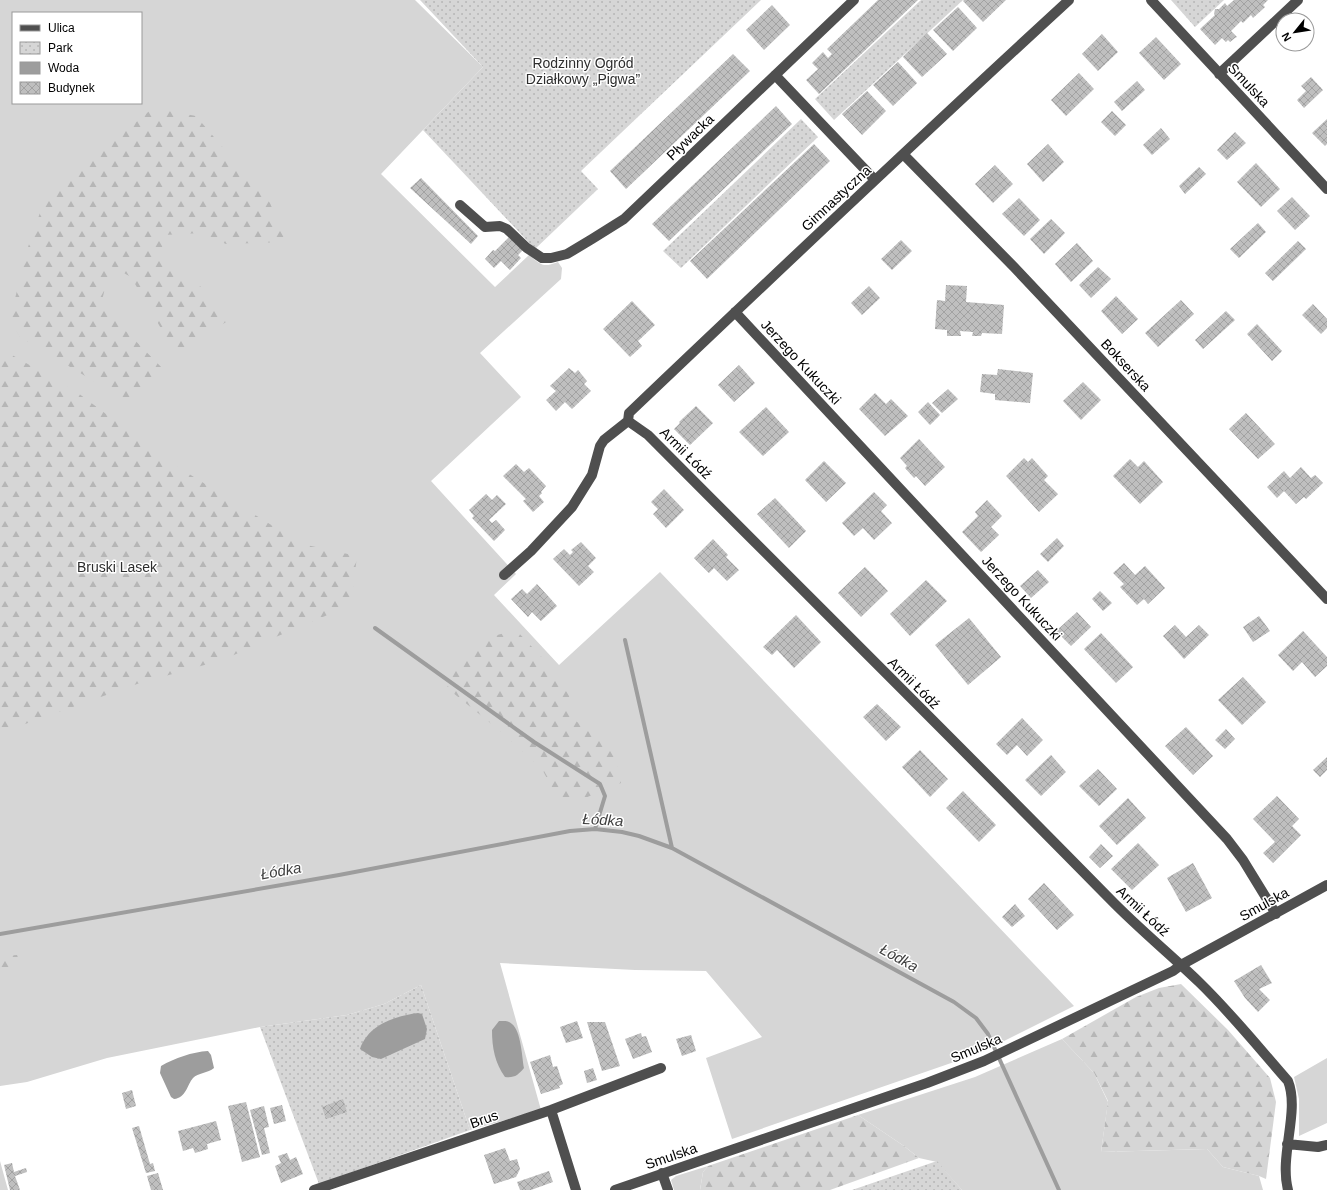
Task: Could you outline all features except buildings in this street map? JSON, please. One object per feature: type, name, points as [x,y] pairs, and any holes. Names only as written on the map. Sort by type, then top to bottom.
[{"type":"street","name":"Pływacka","points":[[460,205],[485,227],[500,226],[507,229],[527,248],[542,258],[551,258],[567,254],[624,219],[854,0]]},
{"type":"street","name":"Gimnastyczna","points":[[504,575],[531,551],[572,507],[592,475],[600,446],[604,440],[628,420],[629,413],[875,180],[1069,0]]},
{"type":"street","name":"Smulska","points":[[1151,0],[1327,189]]},
{"type":"street","points":[[1219,74],[1298,0]]},
{"type":"street","points":[[775,76],[875,180]]},
{"type":"street","name":"Bokserska","points":[[903,154],[1014,267],[1327,599]]},
{"type":"street","name":"Jerzego Kukuczki","points":[[735,312],[1227,838],[1243,860],[1276,914]]},
{"type":"street","name":"Armii Łódź","points":[[628,420],[648,435],[1112,901],[1221,1004],[1288,1081],[1292,1091],[1292,1106],[1287,1144],[1287,1187]]},
{"type":"street","name":"Smulska","points":[[615,1190],[927,1083],[984,1061],[1173,971],[1327,885]]},
{"type":"street","name":"Brus","points":[[314,1190],[551,1110],[661,1068]]},
{"type":"street","points":[[551,1110],[576,1190]]},
{"type":"street","points":[[1287,1144],[1318,1147],[1327,1145]]},
{"type":"street","points":[[662,1173],[668,1190]]},
{"type":"green space","points":[[0,0],[415,0],[483,67],[381,174],[495,287],[529,255],[536,261],[545,265],[558,262],[562,268],[561,279],[480,353],[521,397],[431,481],[516,574],[494,595],[559,665],[660,572],[1074,1006],[980,1053],[732,1139],[706,1058],[762,1037],[706,971],[635,970],[500,963],[541,1110],[470,1130],[421,985],[384,1004],[347,1015],[260,1027],[107,1058],[27,1082],[0,1086]]},
{"type":"green space","name":"Rodzinny Ogród Działkowy „Pigwa”","points":[[420,0],[761,0],[581,171],[598,189],[535,249],[423,130],[483,67]]},
{"type":"green space","points":[[921,0],[963,0],[834,120],[815,99]]},
{"type":"green space","points":[[1171,0],[1224,0],[1195,27]]},
{"type":"green space","points":[[153,108],[196,116],[270,203],[286,242],[226,244],[201,233],[164,235],[161,259],[200,286],[226,322],[183,352],[166,337],[131,277],[111,266],[102,300],[121,326],[165,371],[127,401],[20,337],[10,319],[27,250],[42,207],[90,160]]},
{"type":"green space","points":[[801,119],[818,137],[681,268],[663,251]]},
{"type":"green space","name":"Bruski Lasek","points":[[0,348],[78,393],[173,464],[302,544],[357,556],[351,605],[222,660],[137,684],[0,733]]},
{"type":"green space","points":[[516,630],[550,666],[569,695],[576,721],[614,752],[621,783],[585,798],[559,801],[542,769],[499,730],[447,688],[457,662],[490,637]]},
{"type":"green space","points":[[17,955],[22,968],[0,976],[0,956]]},
{"type":"green space","points":[[1181,984],[1228,1030],[1270,1078],[1276,1102],[1266,1179],[1223,1167],[1207,1149],[1101,1152],[1108,1101],[1094,1073],[1062,1039],[1136,997],[1159,988]]},
{"type":"green space","points":[[421,985],[470,1130],[319,1184],[260,1027],[347,1015],[384,1004]]},
{"type":"green space","points":[[1062,1039],[1094,1073],[1108,1102],[1101,1152],[1207,1149],[1223,1167],[1259,1176],[1263,1190],[962,1190],[937,1162],[919,1158],[858,1115],[975,1077]]},
{"type":"green space","points":[[1327,1058],[1327,1123],[1299,1136],[1299,1099],[1294,1077]]},
{"type":"green space","points":[[858,1115],[919,1158],[830,1190],[700,1190],[703,1172],[708,1166]]},
{"type":"green space","points":[[0,1161],[8,1190],[0,1190]]},
{"type":"green space","points":[[937,1161],[962,1190],[852,1190]]},
{"type":"green space","points":[[708,1166],[703,1172],[700,1190],[674,1190],[671,1180],[676,1176]]},
{"type":"water","points":[[409,1014],[422,1014],[427,1029],[425,1039],[381,1059],[372,1057],[360,1049],[369,1034],[383,1023]]},
{"type":"water","points":[[499,1021],[506,1021],[515,1027],[519,1038],[524,1068],[514,1076],[505,1077],[495,1055],[492,1030]]},
{"type":"water","points":[[208,1051],[211,1055],[214,1068],[193,1078],[184,1094],[174,1099],[171,1097],[160,1073],[161,1066],[184,1056]]},
{"type":"waterway","points":[[375,628],[534,742],[600,784],[605,796],[595,829]]},
{"type":"waterway","points":[[625,640],[672,848]]},
{"type":"waterway","name":"Łódka","points":[[0,934],[339,875],[570,831],[595,829],[622,832],[639,836],[672,848],[954,1002],[976,1018],[988,1034],[1059,1190]]}]
